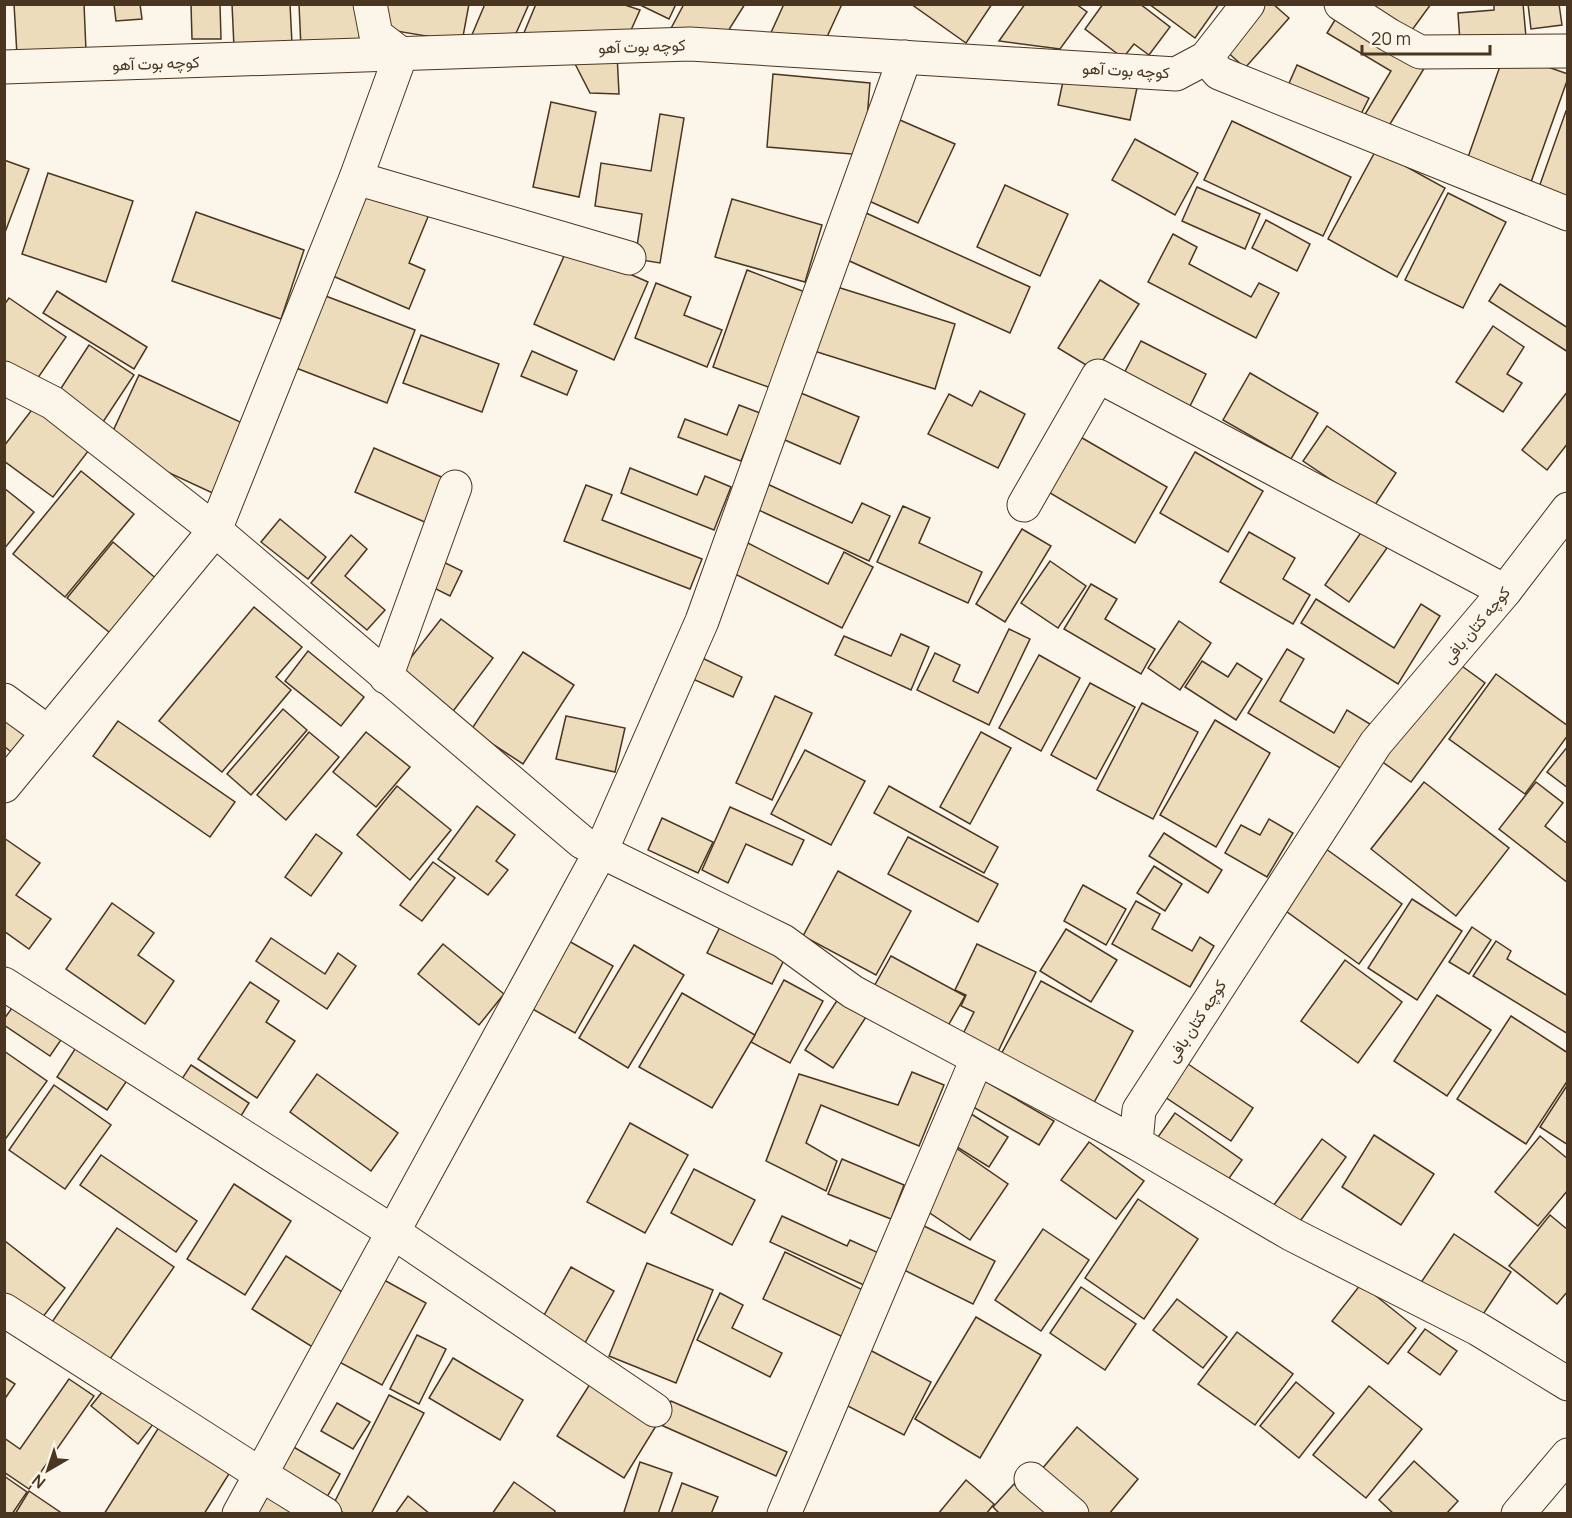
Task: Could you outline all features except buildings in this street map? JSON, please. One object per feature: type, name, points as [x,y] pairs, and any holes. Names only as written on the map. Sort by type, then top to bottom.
[{"type":"street","points":[[4,786],[215,530],[356,178],[401,54],[376,35],[370,4]]},
{"type":"street","name":"کوچه بوت آهو","points":[[4,67],[690,44],[1176,74],[1206,58],[1248,4]]},
{"type":"street","points":[[1341,4],[1420,52],[1568,51]]},
{"type":"street","points":[[239,1514],[601,851],[702,621],[904,57]]},
{"type":"street","points":[[1206,58],[1219,73],[1568,214]]},
{"type":"street","points":[[356,178],[629,258]]},
{"type":"street","points":[[1024,505],[1098,376],[1505,591]]},
{"type":"street","points":[[4,378],[53,403],[215,530],[582,842],[783,941],[853,992],[1136,1143],[1291,1234],[1478,1329],[1568,1384]]},
{"type":"street","points":[[386,677],[455,487]]},
{"type":"street","name":"کوچه کتان بافی","points":[[1136,1143],[1139,1110],[1376,742],[1505,591],[1568,509]]},
{"type":"street","points":[[4,700],[48,732]]},
{"type":"street","points":[[4,984],[393,1232],[655,1410]]},
{"type":"street","points":[[783,1514],[977,1059]]},
{"type":"street","points":[[4,1310],[325,1514]]},
{"type":"street","points":[[1518,1514],[1568,1455]]},
{"type":"street","points":[[1031,1479],[1072,1514]]}]
